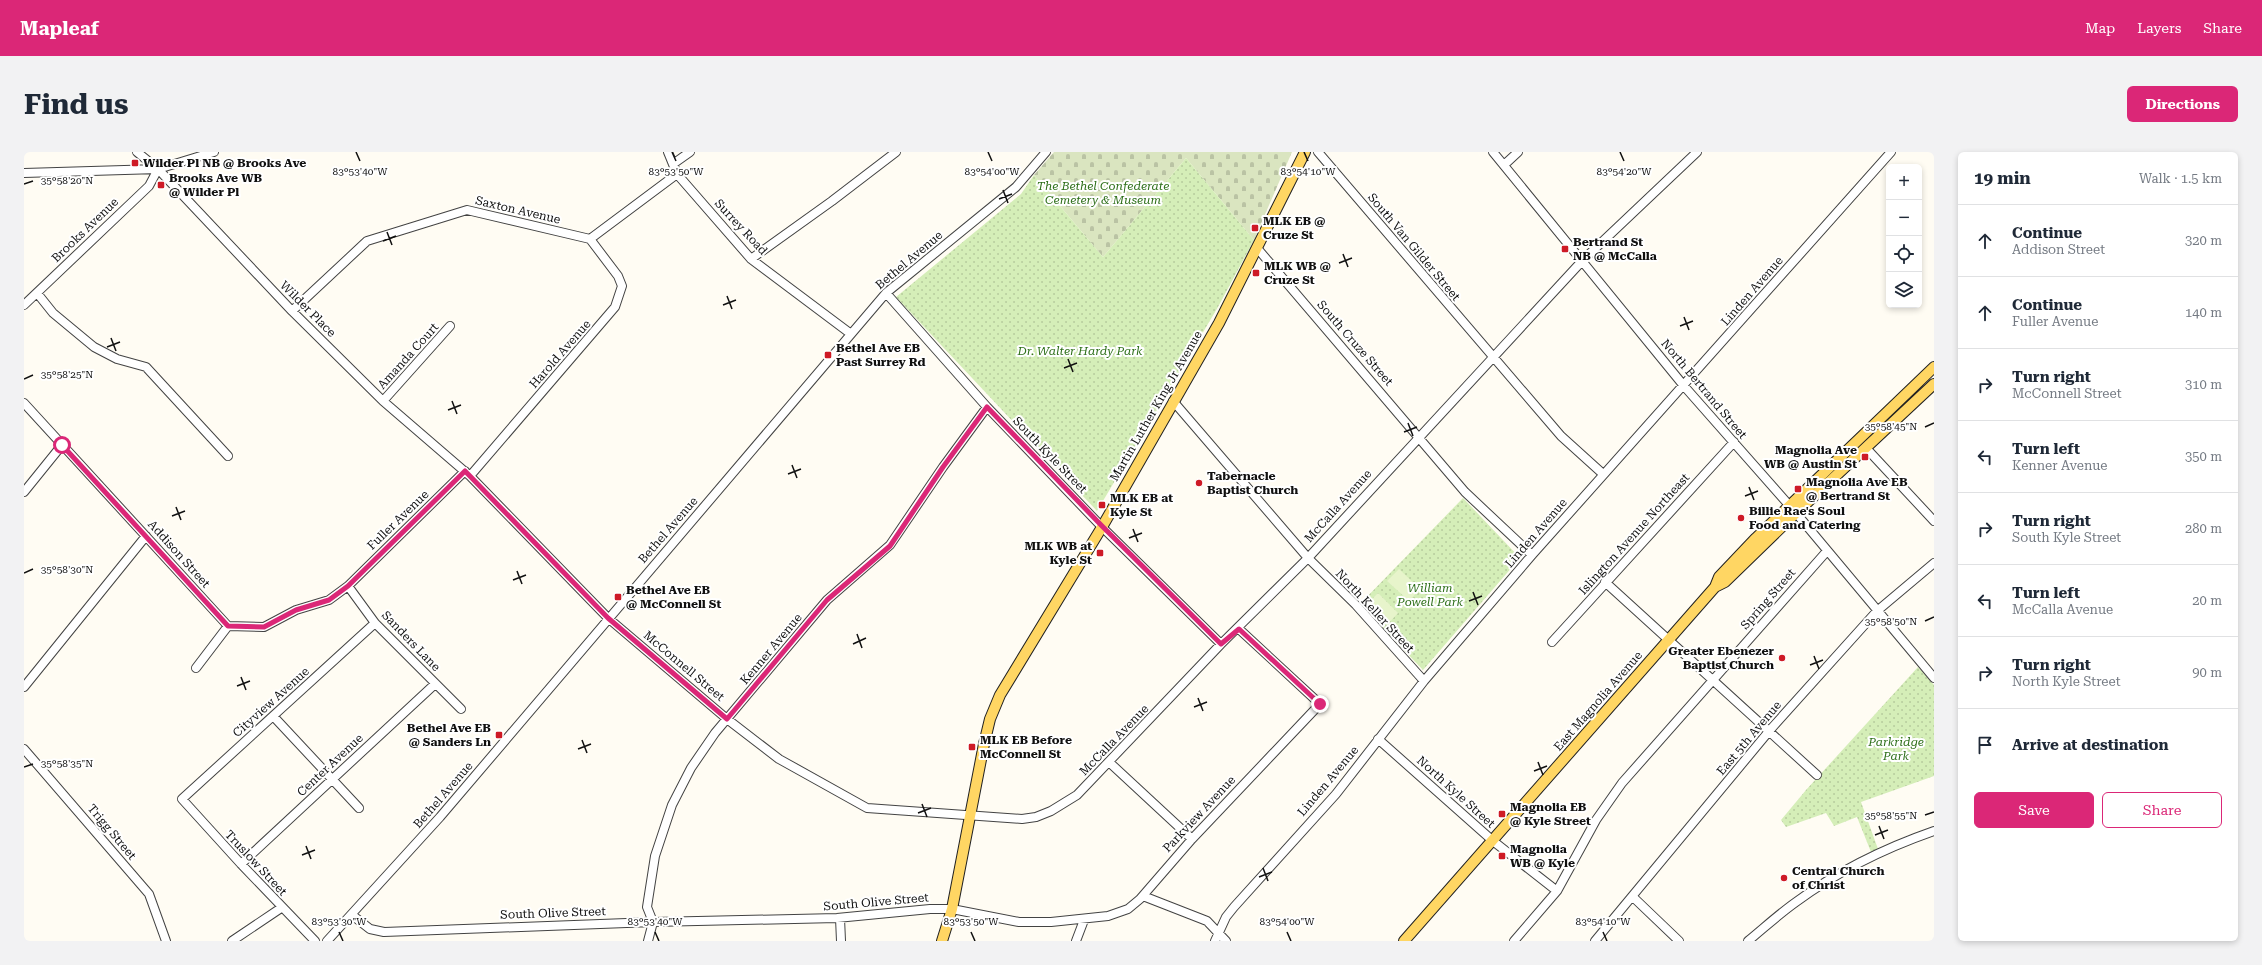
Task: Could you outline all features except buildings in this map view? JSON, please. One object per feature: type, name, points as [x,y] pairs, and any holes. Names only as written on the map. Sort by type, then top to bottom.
[{"type":"main road","name":"Martin Luther King Jr Avenue","points":[[942,941],[952,909],[968,816],[988,725],[1000,695],[1102,526],[1219,323],[1304,152]]},
{"type":"main road","name":"East Magnolia Avenue","points":[[1716,587],[1719,577],[1788,505],[1934,367]]},
{"type":"main road","name":"East Magnolia Avenue","points":[[1404,941],[1716,587],[1726,582],[1796,513],[1934,384]]},
{"type":"street","name":"Wilder Place","points":[[137,152],[158,169],[292,311],[383,401],[468,474]]},
{"type":"street","points":[[24,173],[158,169],[214,152]]},
{"type":"street","name":"Surrey Road","points":[[668,152],[677,174],[751,259],[851,334]]},
{"type":"street","points":[[673,164],[690,152]]},
{"type":"street","points":[[751,259],[832,201],[896,152]]},
{"type":"street","name":"Bethel Avenue","points":[[327,941],[440,817],[886,293],[1016,187],[1046,152]]},
{"type":"street","name":"South Van Gilder Street","points":[[1318,152],[1561,436],[1604,474]]},
{"type":"street","name":"North Bertrand Street","points":[[1493,152],[1583,260],[1684,386],[1796,513],[1826,551],[1934,678]]},
{"type":"street","points":[[1504,165],[1518,152]]},
{"type":"street","name":"McCalla Avenue","points":[[968,816],[1010,820],[1036,817],[1071,800],[1221,644],[1239,629],[1308,558],[1583,260],[1697,152]]},
{"type":"street","name":"Linden Avenue","points":[[1216,937],[1234,907],[1336,794],[1424,682],[1532,555],[1891,152]]},
{"type":"street","name":"Brooks Avenue","points":[[24,305],[149,186],[158,169]]},
{"type":"street","points":[[590,239],[677,174]]},
{"type":"street","name":"Saxton Avenue","points":[[292,311],[367,241],[468,210],[590,239]]},
{"type":"street","name":"Harold Avenue","points":[[468,474],[615,307],[622,286],[618,276],[590,239]]},
{"type":"street","name":"South Cruze Street","points":[[1257,248],[1419,436],[1465,492],[1532,555]]},
{"type":"street","points":[[37,293],[53,313],[94,347],[117,359],[146,367],[228,456]]},
{"type":"street","name":"South Kyle Street","points":[[886,293],[987,407],[1102,526],[1221,644]]},
{"type":"street","name":"Amanda Court","points":[[383,401],[450,326]]},
{"type":"street","name":"North Keller Street","points":[[1173,401],[1308,558],[1356,605],[1424,682]]},
{"type":"street","name":"Addison Street","points":[[24,403],[228,626]]},
{"type":"street","name":"Kenner Avenue","points":[[653,922],[647,906],[648,889],[663,828],[691,768],[727,719],[827,600],[890,546],[943,467],[987,407]]},
{"type":"street","name":"Islington Avenue Northeast","points":[[1552,642],[1734,442]]},
{"type":"street","points":[[24,492],[62,445]]},
{"type":"street","points":[[1866,448],[1934,521]]},
{"type":"street","name":"Fuller Avenue","points":[[348,586],[468,474]]},
{"type":"street","name":"McConnell Street","points":[[468,474],[608,618],[727,719],[779,759],[868,808],[968,816]]},
{"type":"street","points":[[24,687],[146,536]]},
{"type":"street","name":"Spring Street","points":[[1514,941],[1557,891],[1607,801],[1826,551]]},
{"type":"street","name":"East 5th Avenue","points":[[1595,941],[1770,730],[1877,611],[1934,563]]},
{"type":"street","points":[[1605,582],[1668,641],[1770,730],[1817,774]]},
{"type":"street","points":[[196,668],[228,626],[264,627],[296,610],[329,600],[348,586]]},
{"type":"street","name":"Sanders Lane","points":[[348,586],[375,623],[461,709]]},
{"type":"street","name":"Cityview Avenue","points":[[182,799],[274,717],[375,623]]},
{"type":"street","name":"Parkview Avenue","points":[[952,909],[1019,922],[1084,920],[1119,913],[1134,905],[1192,839],[1320,704],[1239,629]]},
{"type":"street","name":"Center Avenue","points":[[240,864],[435,684]]},
{"type":"street","points":[[274,717],[359,808]]},
{"type":"street","name":"North Kyle Street","points":[[1378,739],[1493,841],[1557,891]]},
{"type":"street","name":"Trigg Street","points":[[24,749],[148,894],[166,941]]},
{"type":"street","points":[[1109,762],[1192,839]]},
{"type":"street","name":"Truslow Street","points":[[182,799],[281,908],[315,941]]},
{"type":"street","points":[[1748,941],[1796,902],[1843,871],[1874,855],[1934,831]]},
{"type":"street","points":[[1143,896],[1207,921],[1216,937],[1226,941]]},
{"type":"street","points":[[1633,897],[1679,941]]},
{"type":"street","points":[[232,941],[281,908]]},
{"type":"street","name":"South Olive Street","points":[[352,915],[370,929],[384,932],[653,922],[840,918],[903,910],[952,909]]},
{"type":"street","points":[[840,918],[841,941]]},
{"type":"street","points":[[1076,941],[1084,920]]},
{"type":"street","points":[[648,941],[653,922]]},
{"type":"green space","name":"The Bethel Confederate Cemetery & Museum","points":[[1054,152],[1292,152],[1254,240],[1186,158],[1103,257],[1034,175]]},
{"type":"green space","name":"Dr. Walter Hardy Park","points":[[1186,158],[1254,240],[1218,307],[1097,511],[896,297],[1021,194],[1034,175],[1103,257]]},
{"type":"green space","name":"William Powell Park","points":[[1463,498],[1520,558],[1423,670],[1360,604]]},
{"type":"green space","points":[[1399,569],[1420,589],[1409,601],[1387,581]]},
{"type":"green space","points":[[1378,593],[1398,613],[1387,625],[1366,605]]},
{"type":"green space","name":"Parkridge Park","points":[[1918,667],[1934,685],[1934,776],[1861,802],[1878,849],[1871,852],[1857,817],[1834,826],[1826,813],[1786,827],[1781,820],[1806,790]]},
{"type":"place","name":"Wilder Pl NB @ Brooks Ave","points":[[135,163]]},
{"type":"place","name":"Brooks Ave WB @ Wilder Pl","points":[[161,185]]},
{"type":"place","name":"MLK EB @ Cruze St","points":[[1255,228]]},
{"type":"place","name":"Bertrand St NB @ McCalla","points":[[1565,249]]},
{"type":"place","name":"MLK WB @ Cruze St","points":[[1256,273]]},
{"type":"place","name":"Bethel Ave EB Past Surrey Rd","points":[[828,355]]},
{"type":"place","name":"Magnolia Ave WB @ Austin St","points":[[1865,457]]},
{"type":"place","name":"Tabernacle Baptist Church","points":[[1199,483]]},
{"type":"place","name":"Magnolia Ave EB @ Bertrand St","points":[[1798,489]]},
{"type":"place","name":"MLK EB at Kyle St","points":[[1102,505]]},
{"type":"place","name":"Billie Rae's Soul Food and Catering","points":[[1741,518]]},
{"type":"place","name":"MLK WB at Kyle St","points":[[1100,553]]},
{"type":"place","name":"Bethel Ave EB @ McConnell St","points":[[618,597]]},
{"type":"place","name":"Greater Ebenezer Baptist Church","points":[[1782,658]]},
{"type":"place","name":"Bethel Ave EB @ Sanders Ln","points":[[499,735]]},
{"type":"place","name":"MLK EB Before McConnell St","points":[[972,747]]},
{"type":"place","name":"Magnolia EB @ Kyle Street","points":[[1502,814]]},
{"type":"place","name":"Magnolia WB @ Kyle","points":[[1502,856]]},
{"type":"place","name":"Central Church of Christ","points":[[1784,878]]},
{"type":"route","points":[[62,445],[228,626],[264,627],[296,610],[329,600],[348,586],[465,471],[608,618],[727,719],[827,600],[890,546],[943,467],[987,407],[1102,526],[1221,644],[1239,629],[1320,704]]}]
